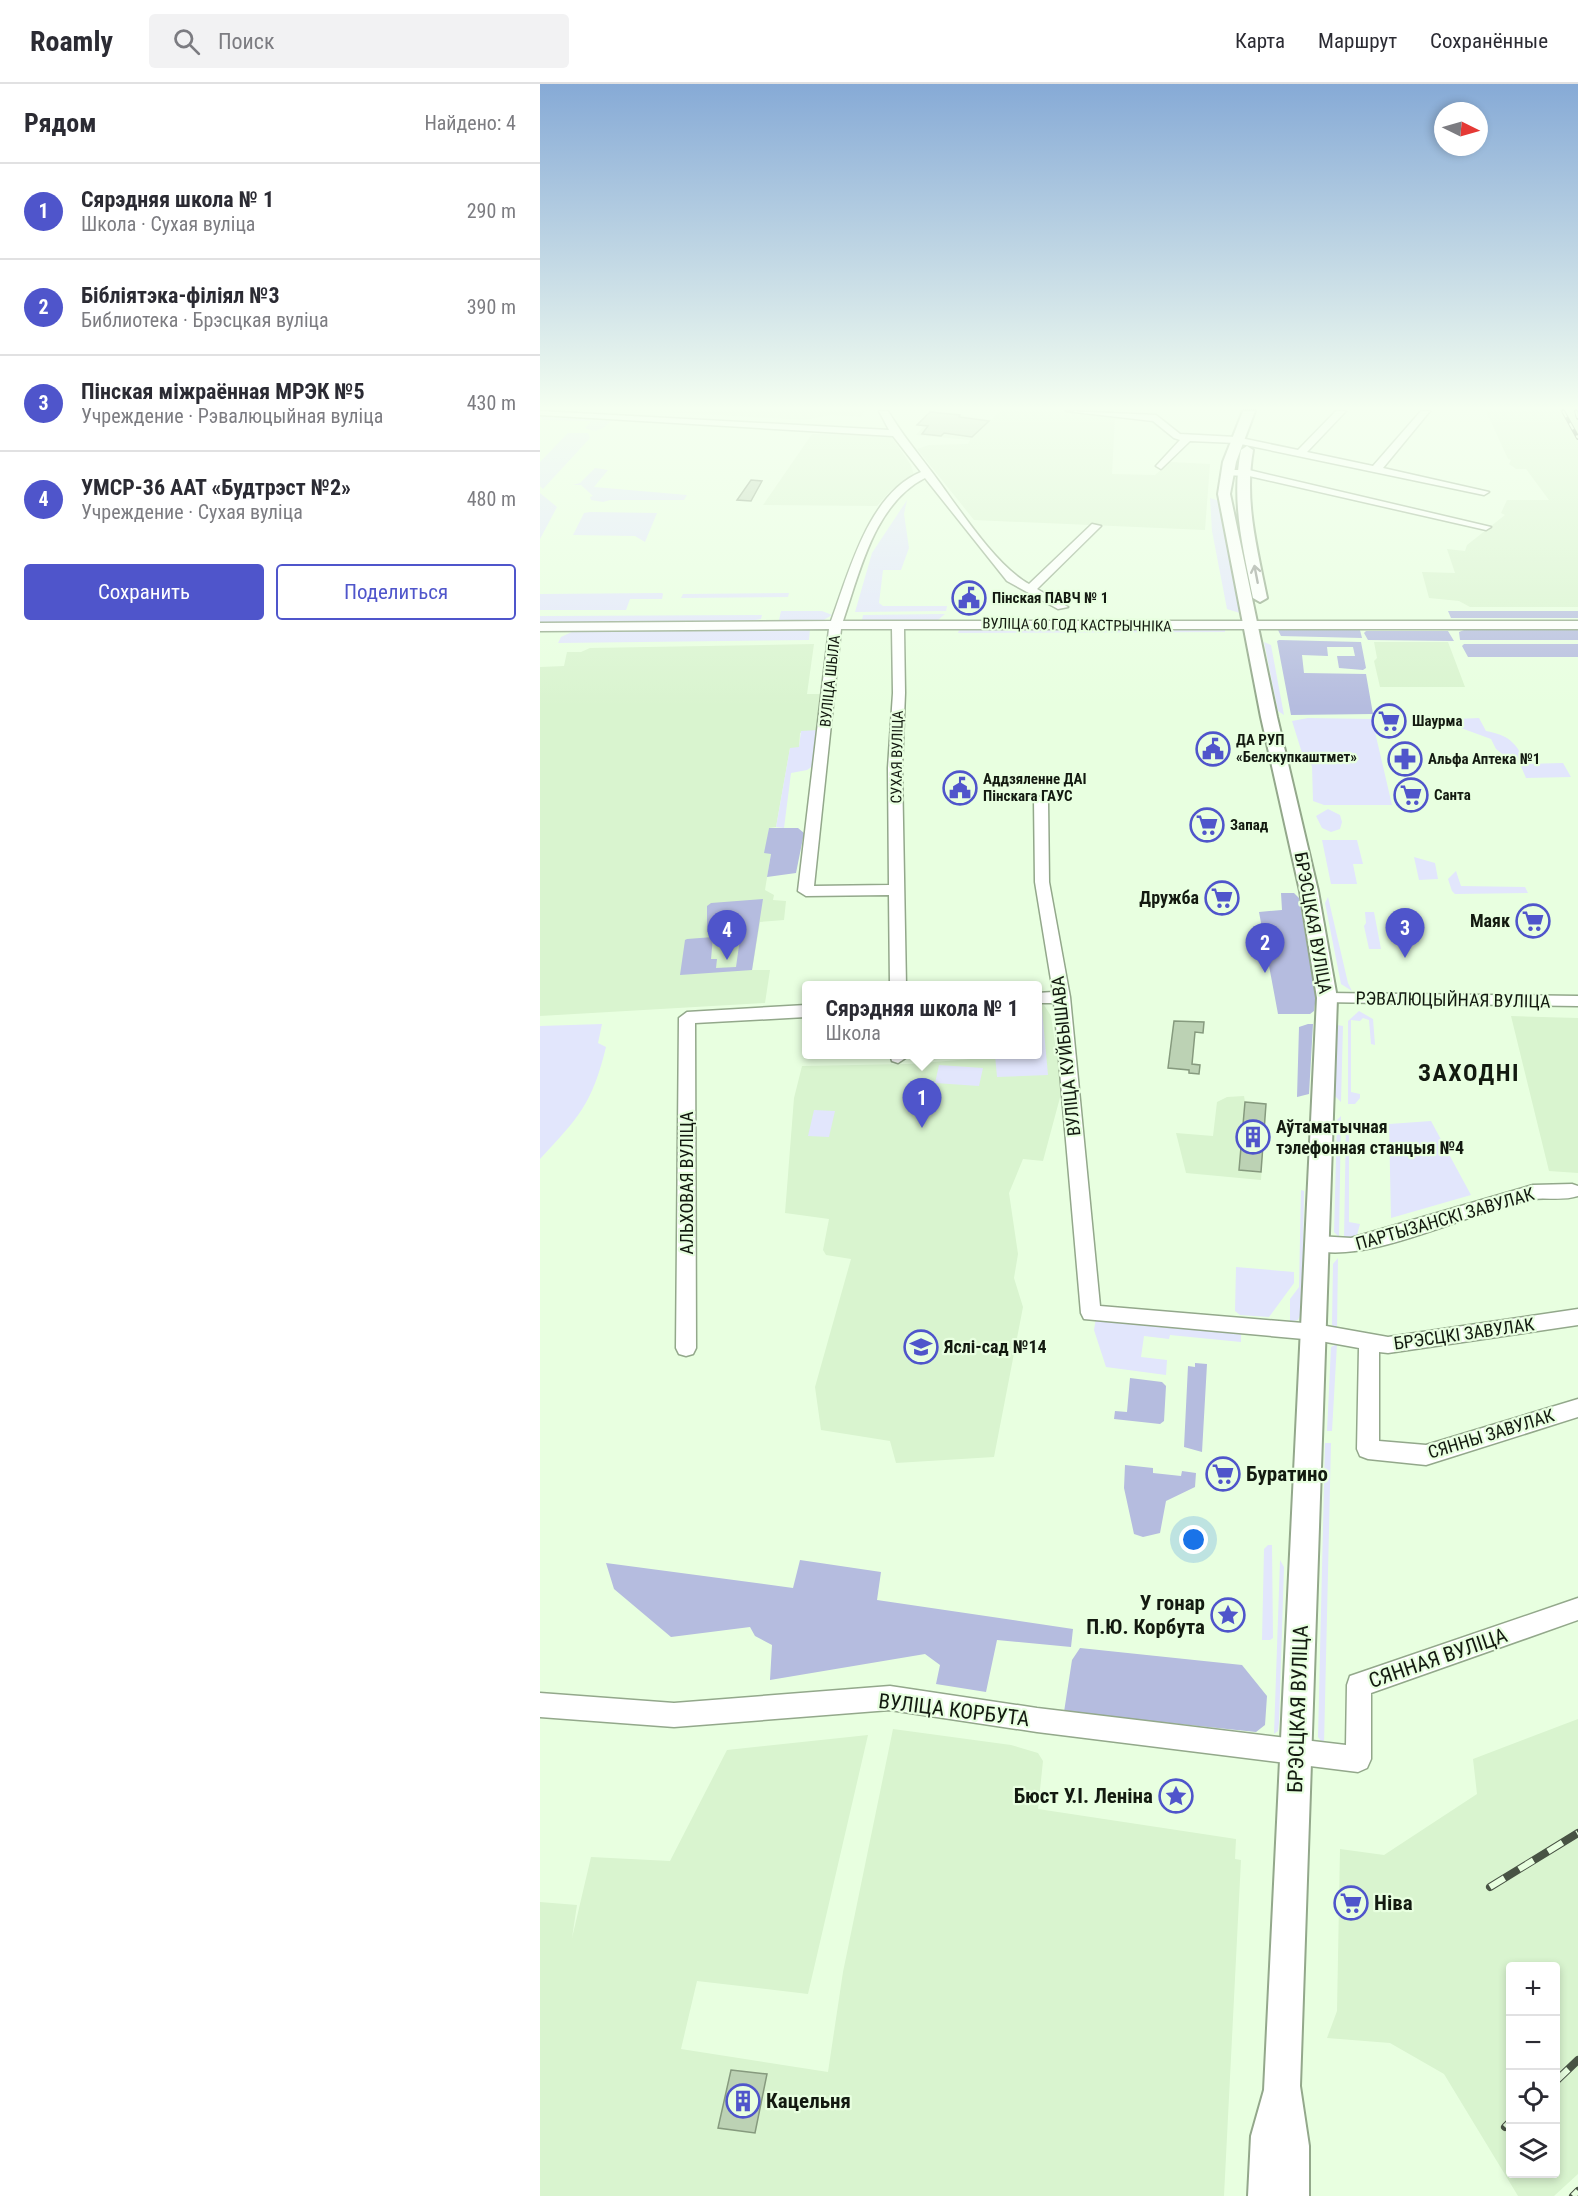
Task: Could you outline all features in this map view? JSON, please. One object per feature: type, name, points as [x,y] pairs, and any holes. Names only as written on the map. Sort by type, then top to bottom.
[{"type":"main road","name":"БРЭСЦКАЯ ВУЛІЦА","points":[[1227,510],[1309,891],[1327,998],[1315,1332],[1282,2086],[1290,2146],[1290,2196]]},
{"type":"main road","name":"БРЭСЦКАЯ ВУЛІЦА","points":[[1244,510],[1264,615],[1251,627]]},
{"type":"main road","name":"БРЭСЦКАЯ ВУЛІЦА","points":[[1267,2196],[1270,2136],[1282,2086]]},
{"type":"street","name":"ВУЛІЦА ШЫЛА","points":[[887,510],[862,545],[836,626],[807,891],[896,890]]},
{"type":"street","points":[[956,510],[1011,579],[1062,607]]},
{"type":"street","points":[[1407,510],[1486,527]]},
{"type":"street","points":[[1029,590],[1096,526]]},
{"type":"street","name":"СУХАЯ ВУЛІЦА","points":[[898,625],[896,890],[898,981]]},
{"type":"street","name":"ВУЛІЦА 60 ГОД КАСТРЫЧНІКА","points":[[540,627],[1578,625]]},
{"type":"street","name":"ВУЛІЦА КУЙБЫШАВА","points":[[1041,800],[1042,882],[1062,997],[1091,1313],[1315,1332]]},
{"type":"street","points":[[1042,998],[1062,997]]},
{"type":"street","name":"РЭВАЛЮЦЫЙНАЯ ВУЛІЦА","points":[[1327,998],[1578,1001]]},
{"type":"street","name":"АЛЬХОВАЯ ВУЛІЦА","points":[[686,1348],[687,1018],[802,1011]]},
{"type":"street","name":"ПАРТЫЗАНСКІ ЗАВУЛАК","points":[[1318,1244],[1351,1246],[1533,1192],[1572,1191]]},
{"type":"street","name":"БРЭСЦКІ ЗАВУЛАК","points":[[1315,1332],[1388,1345],[1578,1317]]},
{"type":"street","name":"СЯННЫ ЗАВУЛАК","points":[[1369,1340],[1368,1449],[1426,1455],[1578,1408]]},
{"type":"street","name":"СЯННАЯ ВУЛІЦА","points":[[1295,1752],[1358,1759],[1359,1685],[1578,1609]]},
{"type":"street","name":"ВУЛІЦА КОРБУТА","points":[[540,1705],[675,1714],[890,1698],[1295,1752]]},
{"type":"shaded area","points":[[540,510],[556,510],[540,539]]},
{"type":"shaded area","points":[[901,510],[905,510],[909,548],[901,570],[883,570],[879,603],[883,606],[947,606],[946,611],[855,612],[872,553]]},
{"type":"shaded area","points":[[966,510],[1207,510],[1205,530],[974,520]]},
{"type":"shaded area","points":[[1211,510],[1221,510],[1243,614],[1227,609],[1212,531]]},
{"type":"shaded area","points":[[1503,510],[1578,510],[1578,607],[1470,607],[1459,601],[1429,598],[1422,572],[1455,573],[1447,549],[1465,551],[1467,545],[1505,515],[1501,513]]},
{"type":"shaded area","points":[[584,513],[657,513],[645,542],[635,536],[573,535]]},
{"type":"shaded area","points":[[789,593],[788,597],[681,598],[683,594]]},
{"type":"shaded area","points":[[540,594],[663,594],[662,599],[630,599],[626,610],[540,610]]},
{"type":"shaded area","points":[[781,611],[822,611],[832,615],[822,621],[779,620]]},
{"type":"shaded area","points":[[1448,611],[1578,611],[1578,618],[1451,618]]},
{"type":"shaded area","points":[[945,614],[938,620],[862,620],[863,615]]},
{"type":"shaded area","points":[[762,615],[761,619],[738,623],[540,624],[540,616]]},
{"type":"shaded area","points":[[980,627],[1225,630],[1225,632],[958,633],[959,630]]},
{"type":"shaded area","points":[[810,629],[809,640],[558,643],[561,637],[574,631]]},
{"type":"shaded area","points":[[1278,630],[1360,630],[1362,638],[1281,636]]},
{"type":"shaded area","points":[[1464,630],[1578,630],[1578,640],[1460,640],[1459,632]]},
{"type":"shaded area","points":[[1366,631],[1448,631],[1454,641],[1368,640],[1364,633]]},
{"type":"shaded area","points":[[1277,641],[1361,642],[1366,668],[1363,670],[1339,668],[1337,656],[1355,656],[1353,647],[1327,647],[1328,656],[1302,655],[1304,673],[1366,674],[1373,714],[1291,715]]},
{"type":"shaded area","points":[[1264,642],[1271,645],[1284,715],[1278,711]]},
{"type":"shaded area","points":[[1374,642],[1448,642],[1465,687],[1380,687],[1374,661],[1377,658]]},
{"type":"shaded area","points":[[814,644],[807,694],[824,694],[819,730],[800,733],[799,748],[790,748],[776,827],[769,828],[765,853],[771,853],[765,890],[774,895],[773,900],[786,901],[784,920],[760,922],[752,970],[770,970],[765,1003],[540,1016],[540,667],[564,666],[567,652],[581,652],[590,648]]},
{"type":"shaded area","points":[[1464,644],[1578,644],[1578,657],[1468,657],[1462,646]]},
{"type":"shaded area","points":[[1308,718],[1372,719],[1392,805],[1324,805],[1313,801],[1312,766],[1302,753],[1292,721]]},
{"type":"shaded area","points":[[1479,718],[1486,731],[1506,737],[1515,744],[1525,762],[1515,764],[1496,749],[1491,739],[1461,728],[1456,719]]},
{"type":"shaded area","points":[[819,730],[813,766],[807,770],[791,773],[784,828],[776,827],[790,748],[799,747],[801,731]]},
{"type":"shaded area","points":[[1563,763],[1571,777],[1526,778],[1520,764]]},
{"type":"shaded area","points":[[1328,809],[1340,815],[1342,822],[1340,829],[1331,832],[1322,828],[1316,816]]},
{"type":"shaded area","points":[[769,828],[798,828],[804,833],[796,873],[767,877],[771,854],[764,853]]},
{"type":"shaded area","points":[[1322,840],[1357,840],[1363,864],[1353,864],[1357,884],[1331,884]]},
{"type":"shaded area","points":[[1414,857],[1435,863],[1438,879],[1419,880]]},
{"type":"shaded area","points":[[1456,871],[1461,886],[1525,887],[1528,893],[1455,894],[1448,879]]},
{"type":"shaded area","points":[[1281,893],[1294,893],[1299,898],[1316,996],[1314,1011],[1310,1014],[1278,1014],[1259,912],[1282,910]]},
{"type":"shaded area","points":[[1328,897],[1348,983],[1352,991],[1341,984],[1325,903]]},
{"type":"shaded area","points":[[763,899],[752,970],[680,975],[687,939],[713,937],[711,959],[717,959],[716,968],[736,967],[741,931],[707,932],[707,906],[711,903]]},
{"type":"shaded area","points":[[1365,912],[1374,912],[1381,949],[1369,949],[1364,926]]},
{"type":"shaded area","points":[[1042,1005],[1051,1016],[1062,1090],[1043,1161],[1023,1159],[1009,1193],[1018,1254],[1014,1278],[1023,1307],[994,1457],[896,1463],[890,1441],[821,1430],[815,1387],[851,1259],[826,1255],[823,1250],[829,1219],[785,1213],[794,1098],[802,1066],[909,1064],[971,1059],[1042,1059]]},
{"type":"shaded area","points":[[1042,1009],[1048,1075],[997,1077],[995,1059],[1042,1059]]},
{"type":"shaded area","points":[[1359,1011],[1373,1019],[1375,1045],[1371,1044],[1369,1020],[1363,1018],[1360,1021],[1351,1020],[1351,1092],[1360,1094],[1360,1098],[1355,1104],[1348,1104],[1348,1021]]},
{"type":"shaded area","points":[[1511,1016],[1578,1018],[1578,1173],[1549,1171]]},
{"type":"shaded area","points":[[602,1024],[598,1043],[606,1047],[595,1083],[582,1109],[540,1159],[540,1026]]},
{"type":"shaded area","points":[[1313,1024],[1309,1094],[1297,1097],[1299,1027]]},
{"type":"shaded area","points":[[1337,1025],[1343,1026],[1341,1102],[1335,1096]]},
{"type":"shaded area","points":[[939,1065],[983,1068],[979,1086],[935,1083]]},
{"type":"shaded area","points":[[1244,1096],[1245,1102],[1266,1104],[1261,1180],[1186,1173],[1176,1133],[1213,1136],[1217,1102],[1227,1097]]},
{"type":"shaded area","points":[[814,1110],[835,1111],[829,1137],[808,1136]]},
{"type":"shaded area","points":[[1341,1116],[1339,1237],[1334,1232],[1337,1120]]},
{"type":"shaded area","points":[[1431,1121],[1471,1195],[1391,1218],[1389,1124]]},
{"type":"shaded area","points":[[1346,1122],[1359,1123],[1359,1126],[1349,1126],[1349,1222],[1360,1224],[1357,1235],[1344,1239]]},
{"type":"shaded area","points":[[1301,1190],[1304,1191],[1302,1311],[1298,1320],[1290,1322],[1290,1299],[1299,1287]]},
{"type":"shaded area","points":[[1338,1258],[1337,1329],[1332,1325],[1333,1264]]},
{"type":"shaded area","points":[[1236,1267],[1294,1272],[1294,1283],[1269,1317],[1240,1315],[1235,1311]]},
{"type":"shaded area","points":[[1096,1318],[1241,1331],[1241,1342],[1170,1335],[1169,1339],[1144,1336],[1141,1357],[1167,1360],[1166,1375],[1106,1367],[1094,1330]]},
{"type":"shaded area","points":[[1337,1344],[1332,1431],[1327,1431],[1331,1347]]},
{"type":"shaded area","points":[[1195,1363],[1207,1364],[1202,1452],[1184,1447],[1188,1366],[1195,1367]]},
{"type":"shaded area","points":[[1130,1378],[1162,1382],[1166,1386],[1164,1421],[1160,1424],[1114,1419],[1115,1411],[1127,1412]]},
{"type":"shaded area","points":[[1325,1443],[1331,1443],[1324,1745],[1318,1737]]},
{"type":"shaded area","points":[[1125,1465],[1153,1468],[1153,1473],[1181,1476],[1182,1471],[1196,1473],[1195,1487],[1166,1501],[1160,1533],[1143,1537],[1134,1534],[1124,1488]]},
{"type":"shaded area","points":[[1272,1545],[1273,1638],[1262,1640],[1264,1549]]},
{"type":"shaded area","points":[[800,1560],[881,1572],[877,1600],[1073,1629],[1071,1647],[997,1640],[986,1692],[936,1684],[940,1665],[925,1654],[770,1680],[772,1645],[755,1636],[750,1627],[671,1637],[614,1589],[606,1563],[793,1588]]},
{"type":"shaded area","points":[[1280,1560],[1284,1567],[1279,1723],[1278,1731],[1274,1734]]},
{"type":"shaded area","points":[[1080,1648],[1242,1665],[1267,1696],[1265,1725],[1256,1732],[1064,1712],[1072,1660]]},
{"type":"shaded area","points":[[1578,1719],[1578,2174],[1554,2196],[1518,2196],[1507,2178],[1560,2178],[1560,1962],[1506,1962],[1506,2176],[1444,2074],[1390,2043],[1327,2038],[1337,2011],[1340,1849],[1384,1855],[1477,1794],[1473,1759]]},
{"type":"shaded area","points":[[893,1729],[1011,1745],[1038,1753],[1043,1761],[1038,1809],[1236,1839],[1235,1859],[1241,1860],[1224,2196],[540,2196],[540,1902],[577,1905],[572,1938],[591,1857],[670,1861],[727,1750],[868,1735],[808,1994],[697,1981],[681,2049],[828,2072],[843,1972]]},
{"type":"building","points":[[1174,1021],[1204,1022],[1203,1033],[1195,1032],[1192,1064],[1200,1065],[1199,1074],[1189,1073],[1189,1070],[1168,1068]]},
{"type":"building","name":"Аўтаматычная тэлефонная станцыя №4","points":[[1245,1102],[1266,1104],[1261,1172],[1239,1170]]},
{"type":"building","name":"Кацельня","points":[[731,2070],[767,2074],[755,2133],[718,2128]]},
{"type":"railway","points":[[1490,1887],[1578,1833]]},
{"type":"railway","points":[[1560,2077],[1578,2060]]},
{"type":"railway","points":[[1505,2127],[1508,2124]]},
{"type":"railway","points":[[1573,2196],[1578,2191]]},
{"type":"place","name":"Пінская ПАВЧ № 1","points":[[969,598]]},
{"type":"place","name":"Шаурма","points":[[1389,721]]},
{"type":"place","name":"ДА РУП «Белскупкаштмет»","points":[[1213,749]]},
{"type":"place","name":"Альфа Аптека №1","points":[[1405,759]]},
{"type":"place","name":"Аддзяленне ДАІ Пінскага ГАУС","points":[[960,788]]},
{"type":"place","name":"Санта","points":[[1411,795]]},
{"type":"place","name":"Запад","points":[[1207,825]]},
{"type":"place","name":"Дружба","points":[[1222,898]]},
{"type":"place","name":"Маяк","points":[[1533,921]]},
{"type":"place","name":"Пінская міжраённая МРЭК №5","points":[[1405,958]]},
{"type":"place","name":"УМСР-36 ААТ «Будтрэст №2»","points":[[727,960]]},
{"type":"place","name":"Бібліятэка-філіял №3","points":[[1265,973]]},
{"type":"place","name":"Сярэдняя школа № 1","points":[[922,1128]]},
{"type":"place","name":"Аўтаматычная тэлефонная станцыя №4","points":[[1253,1137]]},
{"type":"place","name":"Яслі-сад №14","points":[[921,1347]]},
{"type":"place","name":"Буратино","points":[[1223,1474]]},
{"type":"place","name":"У гонар П.Ю. Корбута","points":[[1228,1615]]},
{"type":"place","name":"Бюст У.І. Леніна","points":[[1176,1796]]},
{"type":"place","name":"Ніва","points":[[1351,1903]]},
{"type":"place","name":"Кацельня","points":[[743,2101]]},
{"type":"district","name":"ЗАХОДНІ","points":[[1469,1073]]}]
